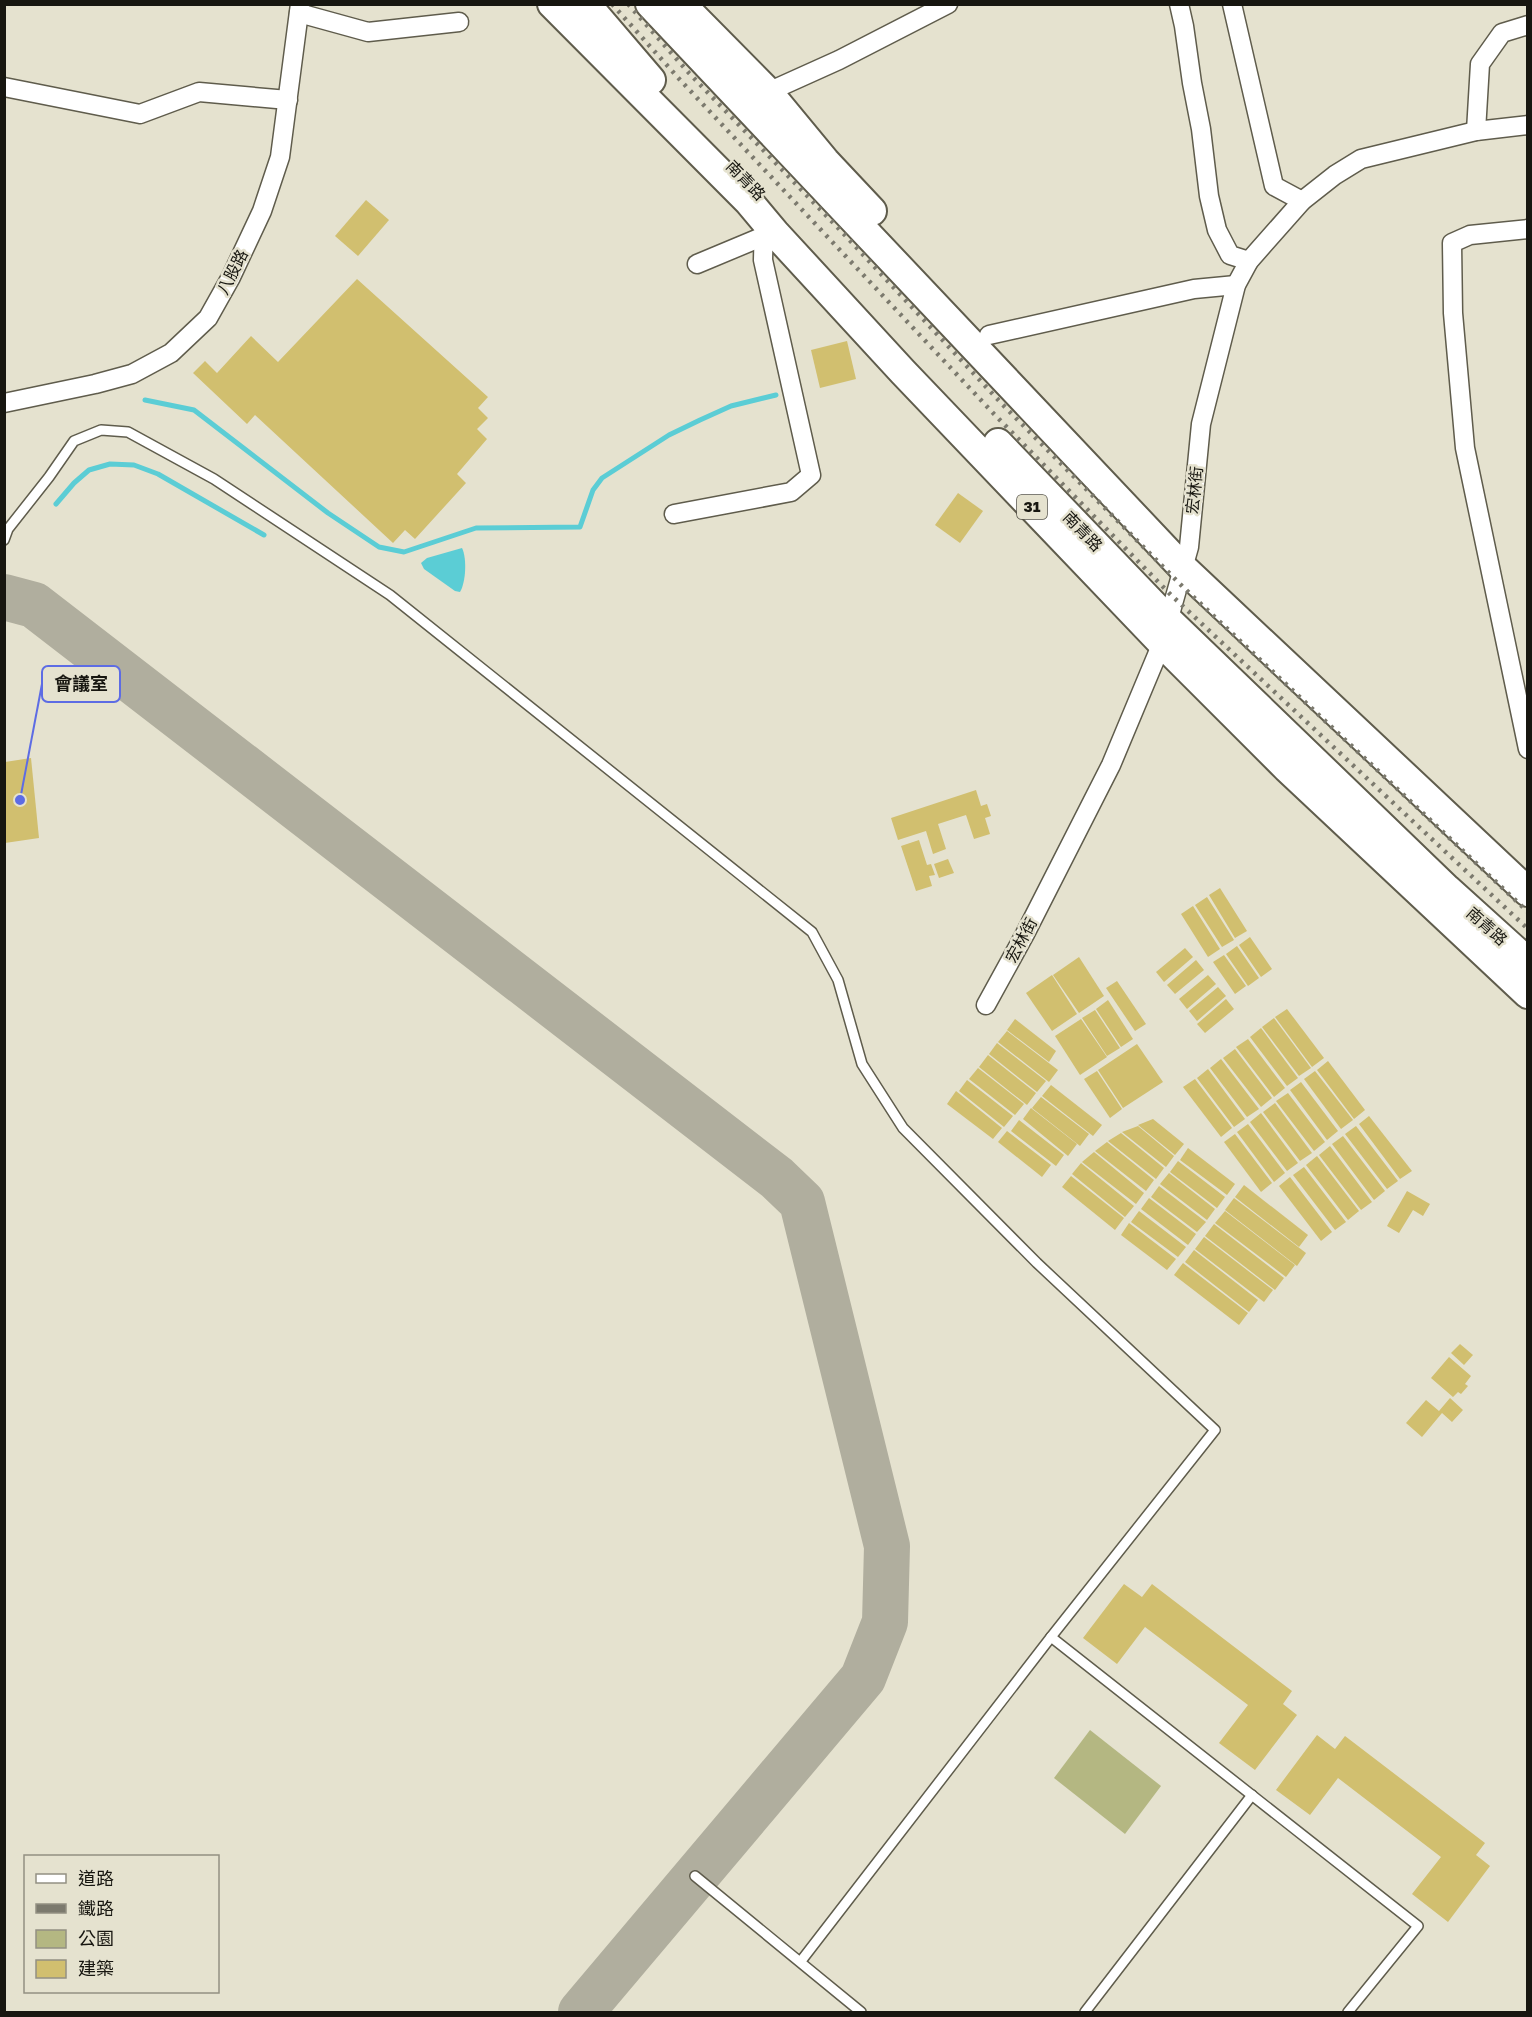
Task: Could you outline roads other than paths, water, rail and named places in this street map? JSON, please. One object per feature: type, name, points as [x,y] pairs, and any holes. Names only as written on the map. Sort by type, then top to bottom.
[{"type":"main road","name":"31","points":[[552,4],[749,202],[764,229],[903,372],[1166,632],[1287,768],[1527,994]]},
{"type":"main road","name":"南青路","points":[[586,4],[654,84],[1166,632],[1527,962]]},
{"type":"main road","points":[[650,4],[720,79],[1186,557],[1527,892]]},
{"type":"main road","points":[[681,4],[768,92],[825,161],[989,335],[1186,557],[1527,865]]},
{"type":"main road","points":[[720,79],[804,135]]},
{"type":"main road","name":"南青路","points":[[654,84],[704,156]]},
{"type":"main road","points":[[1354,709],[1485,852]]},
{"type":"main road","name":"南青路","points":[[1287,768],[1447,890]]},
{"type":"street","points":[[768,92],[839,60],[948,4]]},
{"type":"street","points":[[1179,4],[1201,129],[1209,196],[1217,230],[1230,255],[1249,261]]},
{"type":"street","points":[[1232,4],[1274,186],[1302,201]]},
{"type":"street","points":[[300,9],[368,32],[459,22]]},
{"type":"street","name":"八股路","points":[[4,403],[132,374],[171,353],[208,318],[231,277],[262,211],[280,158],[300,9]]},
{"type":"street","points":[[1476,131],[1480,64],[1502,33],[1527,25]]},
{"type":"street","points":[[4,87],[140,114],[199,92],[288,100]]},
{"type":"street","name":"宏林街","points":[[986,1005],[1111,765],[1166,632],[1186,557],[1201,424],[1236,285],[1249,261],[1302,201],[1335,175],[1361,159],[1476,131],[1527,125]]},
{"type":"street","points":[[674,514],[791,492],[811,475],[763,260],[764,229],[697,264]]},
{"type":"street","points":[[1527,230],[1470,235],[1452,243],[1451,272],[1464,448],[1527,749]]},
{"type":"street","points":[[989,335],[1194,289],[1236,285]]},
{"type":"lane","points":[[4,540],[8,529],[74,441],[101,430],[128,432],[214,479],[390,595],[812,932],[838,980],[862,1064],[903,1128],[1038,1263],[1215,1430],[1051,1637],[801,1962]]},
{"type":"lane","points":[[1051,1637],[1418,1926],[1348,2013]]},
{"type":"lane","points":[[1085,2013],[1252,1795]]},
{"type":"lane","points":[[695,1876],[861,2013]]},
{"type":"water","points":[[462,548],[465,570],[460,592],[455,591],[424,569],[421,563],[427,558]]},
{"type":"waterway","points":[[145,400],[194,410],[328,513],[379,547],[404,552],[476,528],[580,527],[593,490],[602,478],[669,435],[700,420],[731,406],[776,395]]},
{"type":"waterway","points":[[56,504],[89,470],[110,464],[134,465],[158,474],[264,535]]},
{"type":"railway","points":[[612,4],[682,82],[994,414],[1171,595],[1528,929]]},
{"type":"railway","points":[[628,4],[689,73],[842,232],[1002,404],[1184,588],[1528,912]]},
{"type":"place","name":"會議室","points":[[20,800]]}]
